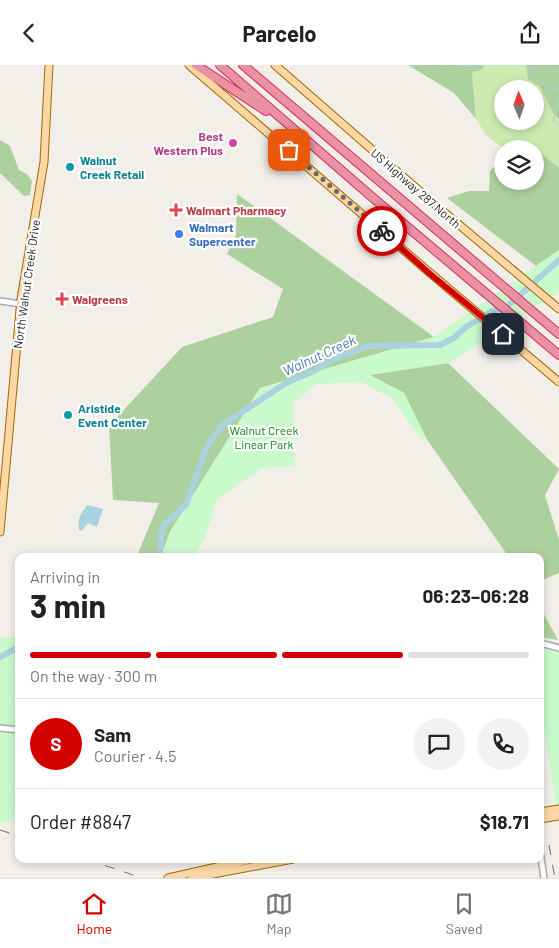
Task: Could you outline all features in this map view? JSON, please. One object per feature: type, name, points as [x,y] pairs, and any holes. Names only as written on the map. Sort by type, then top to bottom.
[{"type":"highway","points":[[196,65],[273,116],[281,118]]},
{"type":"highway","points":[[220,65],[559,355]]},
{"type":"highway","points":[[243,65],[559,334]]},
{"type":"highway","points":[[250,65],[283,94],[288,103]]},
{"type":"main road","name":"North Walnut Creek Drive","points":[[0,532],[21,305],[44,162],[49,65]]},
{"type":"main road","points":[[190,65],[559,382]]},
{"type":"main road","name":"US Highway 287 North","points":[[275,65],[559,309]]},
{"type":"main road","points":[[544,811],[559,809]]},
{"type":"main road","points":[[544,818],[559,816]]},
{"type":"main road","points":[[168,878],[242,863]]},
{"type":"main road","points":[[192,878],[210,871]]},
{"type":"street","points":[[0,301],[21,305]]},
{"type":"street","points":[[544,644],[559,648]]},
{"type":"street","points":[[0,728],[15,729]]},
{"type":"street","points":[[542,863],[544,878]]},
{"type":"green space","points":[[408,65],[485,65],[481,70],[472,73],[476,119],[454,93]]},
{"type":"green space","points":[[485,65],[526,65],[528,78],[531,80],[494,80],[494,130],[544,130],[544,94],[553,113],[559,119],[559,168],[544,156],[544,140],[494,141],[486,135],[476,119],[472,73],[481,70]]},
{"type":"green space","points":[[526,65],[559,65],[559,119],[553,113],[544,94],[544,80],[528,79]]},
{"type":"green space","points":[[0,140],[10,146],[19,170],[27,174],[32,181],[30,195],[24,196],[0,173]]},
{"type":"green space","points":[[544,156],[559,168],[559,250],[536,266],[447,198],[469,191],[489,191],[490,171],[494,167],[494,190],[544,190]]},
{"type":"green space","points":[[237,194],[434,337],[260,388],[170,532],[162,553],[138,553],[159,503],[113,500],[109,426],[182,347],[273,317],[283,289],[227,254],[236,235]]},
{"type":"green space","name":"Walnut Creek Linear Park","points":[[559,250],[559,292],[448,363],[370,375],[404,393],[426,438],[421,439],[393,399],[361,382],[316,384],[293,403],[295,466],[262,468],[217,499],[205,537],[196,553],[162,553],[170,532],[260,388],[434,337]]},
{"type":"green space","points":[[448,363],[559,469],[545,495],[559,540],[559,573],[544,579],[544,553],[506,553],[426,438],[404,393],[369,375]]},
{"type":"green space","points":[[544,614],[558,640],[544,638]]},
{"type":"green space","points":[[15,637],[15,813],[7,824],[0,822],[0,638]]},
{"type":"green space","points":[[544,647],[559,650],[559,805],[556,805],[544,728]]},
{"type":"water","points":[[87,505],[103,509],[97,527],[88,523],[82,531],[79,530],[79,519]]},
{"type":"waterway","points":[[460,65],[473,67],[480,65]]},
{"type":"waterway","points":[[526,65],[530,67],[530,75],[535,80],[559,90]]},
{"type":"waterway","points":[[559,100],[553,121],[559,125]]},
{"type":"waterway","name":"Walnut Creek","points":[[160,553],[161,533],[165,524],[186,505],[208,444],[224,424],[286,383],[314,371],[332,360],[368,346],[440,345],[454,338],[466,327],[491,312],[510,304],[559,260]]},
{"type":"waterway","name":"Walnut Creek","points":[[0,657],[15,649]]},
{"type":"railway","points":[[0,830],[15,835]]},
{"type":"railway","points":[[549,845],[555,878]]},
{"type":"railway","points":[[98,863],[142,878]]},
{"type":"way so far","points":[[289,150],[382,231]]},
{"type":"place","name":"Best Western Plus","points":[[233,143]]},
{"type":"place","name":"Walnut Creek Retail","points":[[70,167]]},
{"type":"place","name":"Walmart Pharmacy","points":[[176,210]]},
{"type":"place","name":"Walmart Supercenter","points":[[179,234]]},
{"type":"place","name":"Walgreens","points":[[62,299]]},
{"type":"place","name":"Aristide Event Center","points":[[68,415]]},
{"type":"route","points":[[382,231],[429,273],[503,334]]}]
